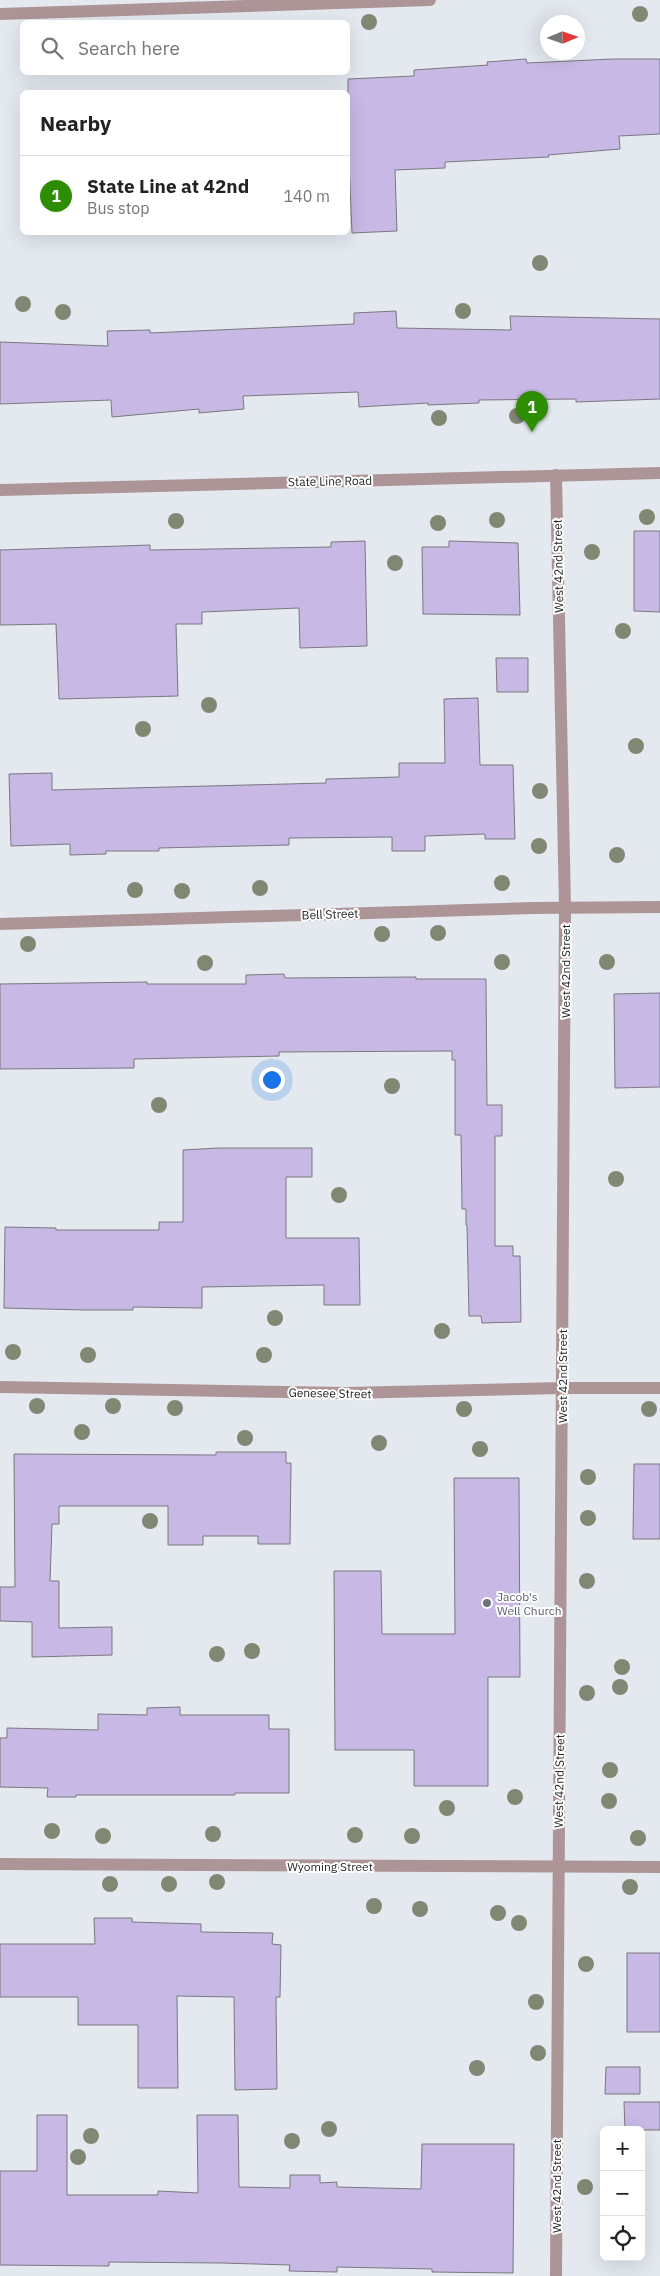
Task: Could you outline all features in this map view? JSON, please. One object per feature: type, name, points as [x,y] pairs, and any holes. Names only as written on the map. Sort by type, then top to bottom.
[{"type":"street","points":[[0,14],[430,0]]},
{"type":"street","name":"State Line Road","points":[[0,490],[660,473]]},
{"type":"street","name":"West 42nd Street","points":[[556,475],[565,908],[556,2276]]},
{"type":"street","name":"Bell Street","points":[[0,924],[660,907]]},
{"type":"street","name":"Genesee Street","points":[[0,1387],[347,1393],[562,1388],[660,1388]]},
{"type":"street","name":"Wyoming Street","points":[[0,1864],[660,1867]]},
{"type":"building","points":[[526,59],[527,63],[660,59],[660,134],[619,136],[620,149],[548,155],[549,157],[445,162],[445,168],[395,170],[397,231],[352,233],[350,90],[348,90],[348,79],[414,76],[414,70],[488,65],[487,62]]},
{"type":"building","points":[[396,311],[397,328],[511,330],[510,316],[660,319],[660,399],[576,402],[576,399],[479,400],[479,403],[428,405],[428,403],[359,407],[358,392],[243,396],[244,409],[199,413],[199,409],[112,417],[111,400],[0,404],[0,342],[108,346],[107,331],[150,330],[150,333],[354,324],[354,313]]},
{"type":"building","points":[[634,531],[660,531],[660,612],[634,611]]},
{"type":"building","points":[[365,541],[367,646],[300,648],[299,608],[202,612],[202,624],[176,624],[178,696],[59,699],[56,624],[0,625],[0,550],[150,545],[150,550],[331,547],[331,542]]},
{"type":"building","points":[[449,541],[518,543],[520,615],[423,614],[422,547],[449,547]]},
{"type":"building","points":[[496,658],[528,658],[528,692],[497,692]]},
{"type":"building","points":[[478,698],[480,765],[513,765],[515,839],[485,839],[485,834],[425,836],[425,851],[392,851],[392,837],[289,838],[289,845],[159,848],[159,851],[106,851],[106,854],[70,855],[70,844],[11,846],[9,774],[52,773],[52,790],[326,783],[326,779],[399,777],[399,763],[445,763],[444,699]]},
{"type":"building","points":[[284,974],[285,978],[416,977],[416,979],[486,979],[487,1105],[502,1105],[502,1136],[495,1136],[495,1246],[513,1246],[513,1256],[520,1256],[521,1322],[482,1323],[481,1316],[469,1316],[466,1209],[462,1209],[461,1135],[455,1135],[455,1060],[452,1060],[452,1051],[279,1052],[279,1056],[134,1059],[134,1068],[0,1069],[0,984],[147,982],[147,984],[246,984],[246,975]]},
{"type":"building","points":[[660,993],[660,1087],[615,1088],[614,994]]},
{"type":"building","points":[[312,1148],[312,1177],[286,1177],[286,1238],[359,1238],[360,1305],[324,1305],[324,1285],[202,1287],[202,1308],[133,1307],[133,1310],[84,1310],[4,1308],[5,1227],[56,1228],[56,1230],[159,1230],[159,1222],[183,1222],[183,1150]]},
{"type":"building","points":[[216,1452],[286,1452],[286,1463],[291,1463],[290,1544],[258,1544],[258,1536],[203,1536],[203,1545],[168,1545],[168,1506],[59,1506],[59,1524],[52,1524],[50,1581],[59,1581],[59,1628],[112,1627],[112,1655],[32,1657],[32,1622],[0,1621],[0,1587],[15,1587],[14,1454],[216,1455]]},
{"type":"building","points":[[634,1464],[660,1464],[660,1539],[633,1539]]},
{"type":"building","name":"Jacob's Well Church","points":[[454,1478],[519,1478],[520,1677],[488,1677],[488,1786],[414,1786],[414,1750],[335,1750],[334,1571],[381,1571],[382,1634],[455,1634]]},
{"type":"building","points":[[180,1707],[180,1715],[269,1715],[269,1729],[289,1729],[289,1793],[76,1795],[76,1797],[47,1797],[48,1788],[0,1787],[0,1738],[7,1738],[7,1728],[98,1730],[98,1714],[147,1715],[147,1708]]},
{"type":"building","points":[[94,1918],[132,1918],[132,1922],[201,1924],[201,1932],[273,1933],[272,1944],[281,1945],[280,1997],[276,1997],[277,2089],[235,2090],[234,1997],[177,1996],[178,2088],[138,2088],[138,2025],[78,2025],[78,1997],[0,1997],[0,1944],[95,1944]]},
{"type":"building","points":[[627,1953],[660,1953],[660,2032],[627,2032]]},
{"type":"building","points":[[606,2067],[640,2067],[640,2094],[605,2094]]},
{"type":"building","points":[[624,2102],[660,2102],[660,2130],[645,2130],[645,2126],[625,2126]]},
{"type":"building","points":[[37,2115],[67,2115],[67,2195],[158,2195],[158,2191],[198,2193],[197,2115],[238,2115],[239,2187],[290,2188],[290,2175],[320,2175],[320,2183],[337,2182],[337,2187],[421,2189],[422,2144],[514,2144],[513,2273],[432,2272],[432,2269],[337,2267],[337,2272],[289,2271],[290,2265],[221,2263],[109,2262],[109,2266],[0,2265],[0,2171],[37,2171]]},
{"type":"place","name":"State Line at 42nd","points":[[532,432]]},
{"type":"place","name":"Jacob's Well Church","points":[[487,1603]]}]
